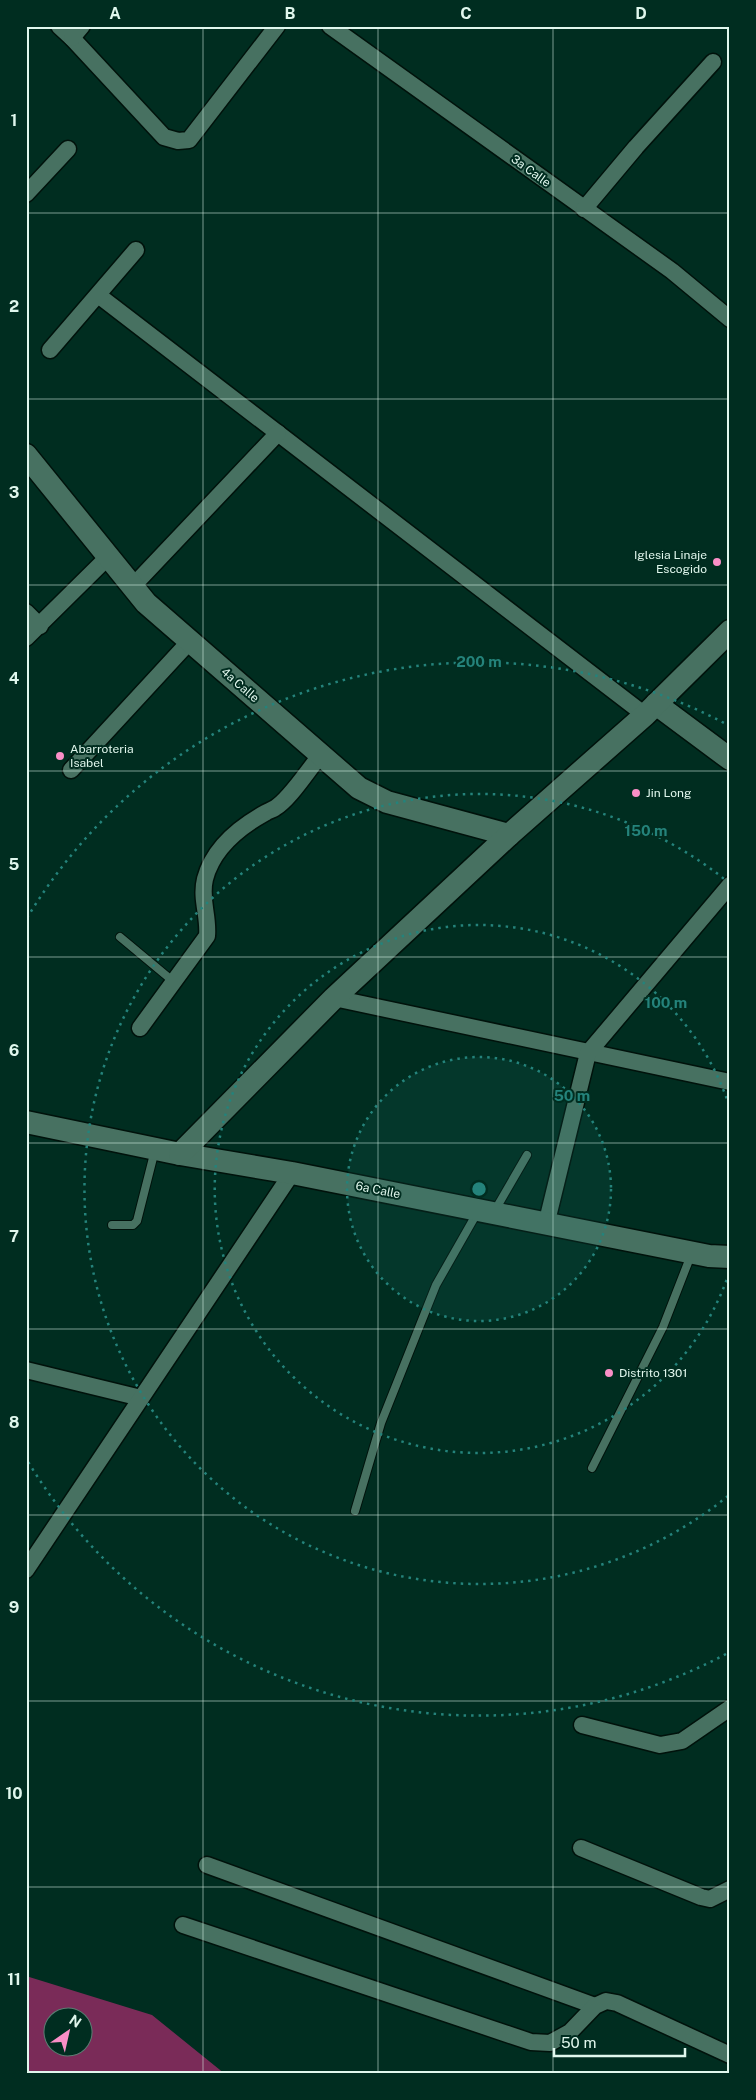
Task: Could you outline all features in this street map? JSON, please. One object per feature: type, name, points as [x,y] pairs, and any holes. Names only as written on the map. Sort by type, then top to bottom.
[{"type":"street","points":[[59,26],[77,32],[164,137],[178,141],[189,140],[277,26]]},
{"type":"street","name":"3a Calle","points":[[330,26],[672,271],[730,319]]},
{"type":"street","points":[[584,208],[636,147],[714,62]]},
{"type":"street","points":[[26,194],[68,149]]},
{"type":"street","points":[[50,350],[136,250]]},
{"type":"street","points":[[98,295],[278,433],[650,710],[730,759]]},
{"type":"street","points":[[133,586],[278,433]]},
{"type":"street","name":"4a Calle","points":[[26,455],[146,603],[358,788],[387,802],[509,834]]},
{"type":"street","points":[[26,638],[109,556]]},
{"type":"street","points":[[26,612],[40,626]]},
{"type":"street","points":[[180,1154],[334,998],[509,834],[650,710],[730,631]]},
{"type":"street","points":[[71,770],[190,641]]},
{"type":"street","points":[[140,1028],[207,936],[208,922],[202,896],[212,860],[219,849],[247,825],[275,809],[283,802],[320,756]]},
{"type":"street","points":[[546,1225],[588,1053],[730,885]]},
{"type":"street","points":[[334,998],[730,1082]]},
{"type":"street","name":"6a Calle","points":[[26,1122],[180,1154],[292,1173],[692,1253],[730,1257]]},
{"type":"street","points":[[26,1570],[292,1173]]},
{"type":"street","points":[[26,1370],[141,1398]]},
{"type":"street","points":[[582,1725],[660,1745],[682,1741],[730,1708]]},
{"type":"street","points":[[581,1848],[700,1897],[710,1899],[730,1889]]},
{"type":"street","points":[[207,1865],[596,2006]]},
{"type":"street","points":[[183,1925],[531,2042],[550,2043],[570,2032],[596,2006],[606,2001],[617,2003],[730,2055]]},
{"type":"lane","points":[[120,937],[174,982]]},
{"type":"lane","points":[[112,1225],[133,1225],[137,1221],[155,1149]]},
{"type":"lane","points":[[355,1511],[381,1423],[436,1285],[526,1155]]},
{"type":"lane","points":[[592,1468],[662,1327],[692,1253]]},
{"type":"shaded area","points":[[26,1976],[152,2015],[225,2074],[26,2074]]},
{"type":"place","name":"Iglesia Linaje Escogido","points":[[717,562]]},
{"type":"place","name":"Abarroteria Isabel","points":[[60,756]]},
{"type":"place","name":"Jin Long","points":[[636,793]]},
{"type":"place","name":"Distrito 1301","points":[[609,1373]]}]
